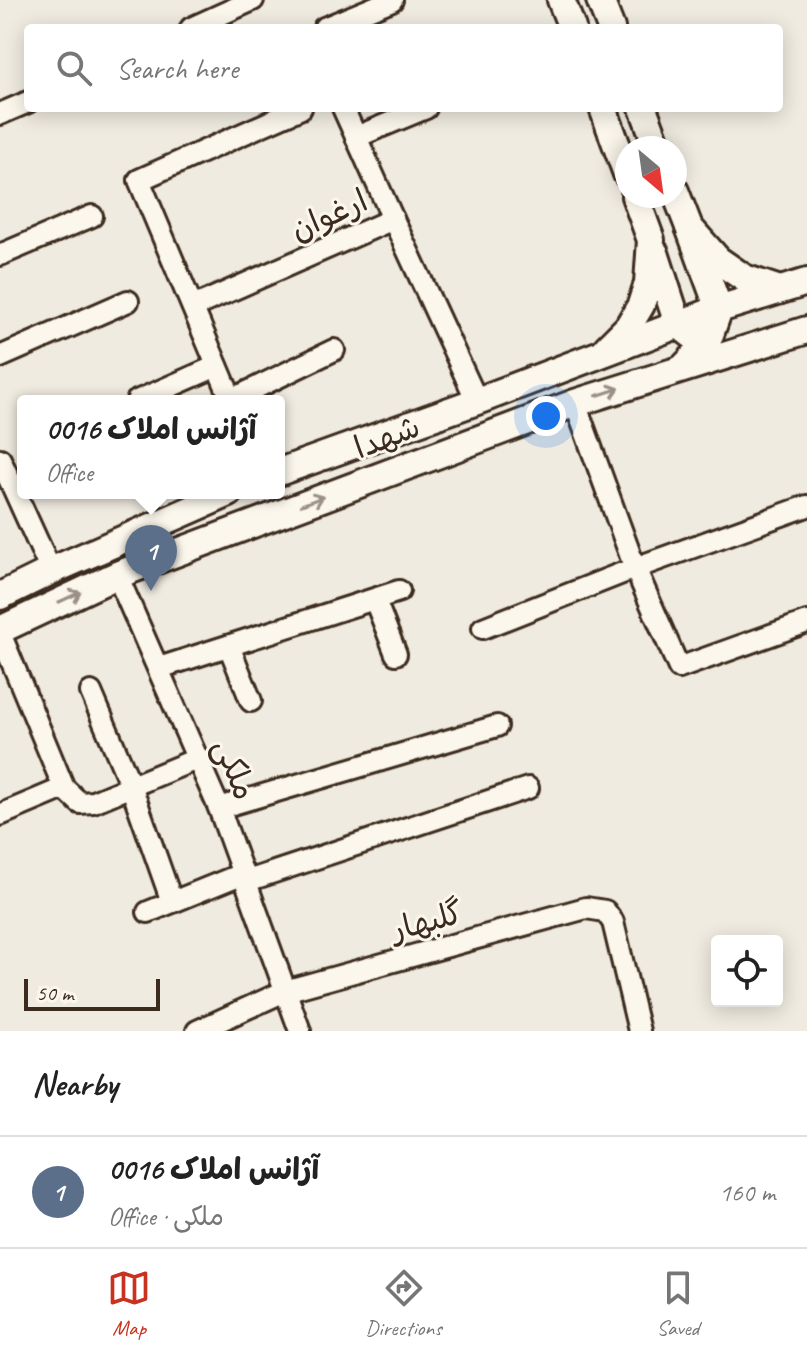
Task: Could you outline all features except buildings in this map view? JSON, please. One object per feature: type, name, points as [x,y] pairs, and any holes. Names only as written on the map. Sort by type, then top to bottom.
[{"type":"main road","points":[[561,0],[570,24]]},
{"type":"main road","points":[[600,0],[609,24]]},
{"type":"main road","points":[[604,112],[615,141]]},
{"type":"main road","points":[[644,112],[654,136]]},
{"type":"main road","points":[[639,208],[678,324],[707,343],[736,352]]},
{"type":"main road","points":[[682,208],[719,309],[707,343],[684,367]]},
{"type":"main road","points":[[689,227],[718,260],[744,278],[780,290]]},
{"type":"main road","points":[[603,353],[628,327],[641,305],[648,283],[651,240]]},
{"type":"main road","name":"شهدا","points":[[285,470],[719,309],[807,282]]},
{"type":"main road","name":"شهدا","points":[[0,632],[117,575],[575,403],[807,330]]},
{"type":"main road","points":[[0,596],[215,499]]},
{"type":"street","points":[[200,24],[253,0]]},
{"type":"street","points":[[334,24],[392,0]]},
{"type":"street","points":[[0,114],[24,104]]},
{"type":"street","points":[[229,395],[139,180],[292,112]]},
{"type":"street","points":[[345,112],[393,219]]},
{"type":"street","points":[[356,137],[416,112]]},
{"type":"street","points":[[0,255],[92,216]]},
{"type":"street","name":"ارغوان","points":[[193,307],[393,219],[477,401]]},
{"type":"street","points":[[0,357],[128,301]]},
{"type":"street","points":[[244,395],[334,350]]},
{"type":"street","points":[[151,395],[217,366]]},
{"type":"street","points":[[575,403],[635,568],[679,668],[807,622]]},
{"type":"street","points":[[0,459],[17,496]]},
{"type":"street","points":[[18,499],[51,571]]},
{"type":"street","points":[[483,628],[635,568],[807,506]]},
{"type":"street","name":"ملکی","points":[[117,575],[199,758],[246,877],[300,1031]]},
{"type":"street","points":[[159,668],[399,591]]},
{"type":"street","points":[[375,600],[396,654]]},
{"type":"street","points":[[0,632],[64,788],[80,803],[93,802],[199,758]]},
{"type":"street","points":[[229,646],[251,701]]},
{"type":"street","points":[[91,692],[131,786],[172,902]]},
{"type":"street","points":[[219,808],[497,726]]},
{"type":"street","points":[[0,815],[64,788]]},
{"type":"street","points":[[148,912],[246,877],[528,788]]},
{"type":"street","name":"گلبهار","points":[[197,1031],[285,991],[586,908],[605,911],[613,922],[639,1031]]},
{"type":"place","name":"آژانس املاک 0016","points":[[151,591]]}]
